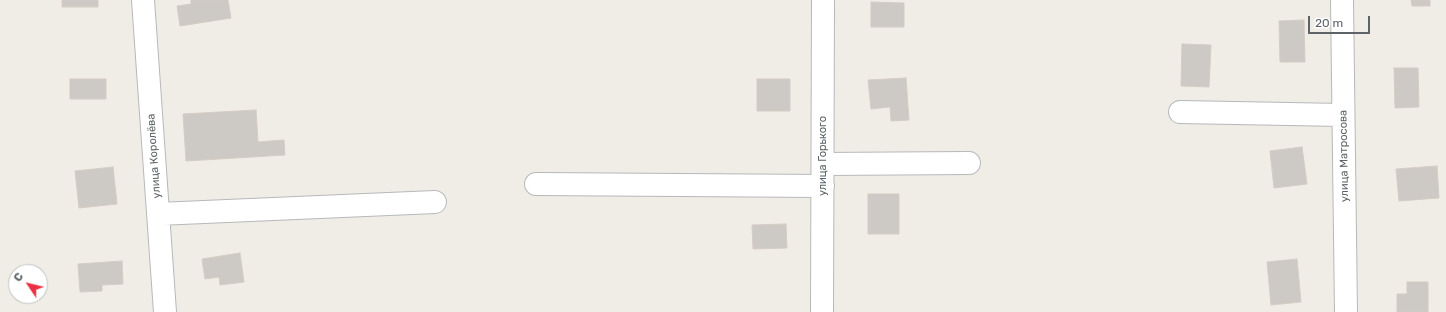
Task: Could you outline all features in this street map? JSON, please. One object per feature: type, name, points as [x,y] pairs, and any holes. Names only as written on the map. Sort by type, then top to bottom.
[{"type":"street","name":"улица Королёва","points":[[143,0],[165,312]]},
{"type":"street","name":"улица Горького","points":[[822,312],[823,0]]},
{"type":"street","name":"улица Матросова","points":[[1342,0],[1346,312]]},
{"type":"street","points":[[1180,112],[1343,115]]},
{"type":"street","points":[[823,164],[969,163]]},
{"type":"street","points":[[536,184],[822,186]]},
{"type":"street","points":[[158,214],[435,202]]},
{"type":"building","points":[[62,0],[98,0],[98,7],[62,7]]},
{"type":"building","points":[[191,0],[228,0],[231,18],[180,26],[177,6],[191,4]]},
{"type":"building","points":[[1411,0],[1430,0],[1430,6],[1412,6]]},
{"type":"building","points":[[871,2],[904,3],[904,27],[871,27]]},
{"type":"building","points":[[1304,20],[1305,62],[1280,62],[1279,21]]},
{"type":"building","points":[[1182,44],[1211,45],[1209,87],[1181,86]]},
{"type":"building","points":[[1394,68],[1418,68],[1419,107],[1395,108]]},
{"type":"building","points":[[906,78],[909,120],[891,121],[890,107],[871,109],[868,80]]},
{"type":"building","points":[[70,79],[106,79],[106,99],[70,99]]},
{"type":"building","points":[[757,79],[790,79],[790,111],[757,111]]},
{"type":"building","points":[[256,110],[258,142],[284,140],[285,155],[186,161],[183,114]]},
{"type":"building","points":[[1302,147],[1307,184],[1274,188],[1270,151]]},
{"type":"building","points":[[1437,166],[1439,198],[1399,201],[1396,169]]},
{"type":"building","points":[[113,167],[117,204],[79,208],[75,171]]},
{"type":"building","points":[[868,194],[899,194],[899,234],[868,234]]},
{"type":"building","points":[[786,224],[787,248],[753,249],[752,225]]},
{"type":"building","points":[[240,253],[244,282],[220,285],[219,277],[205,279],[202,259]]},
{"type":"building","points":[[1297,259],[1301,302],[1271,305],[1267,262]]},
{"type":"building","points":[[122,261],[123,284],[102,285],[102,291],[80,292],[78,264]]},
{"type":"building","points":[[1407,282],[1428,282],[1428,312],[1397,312],[1397,294],[1407,294]]}]
